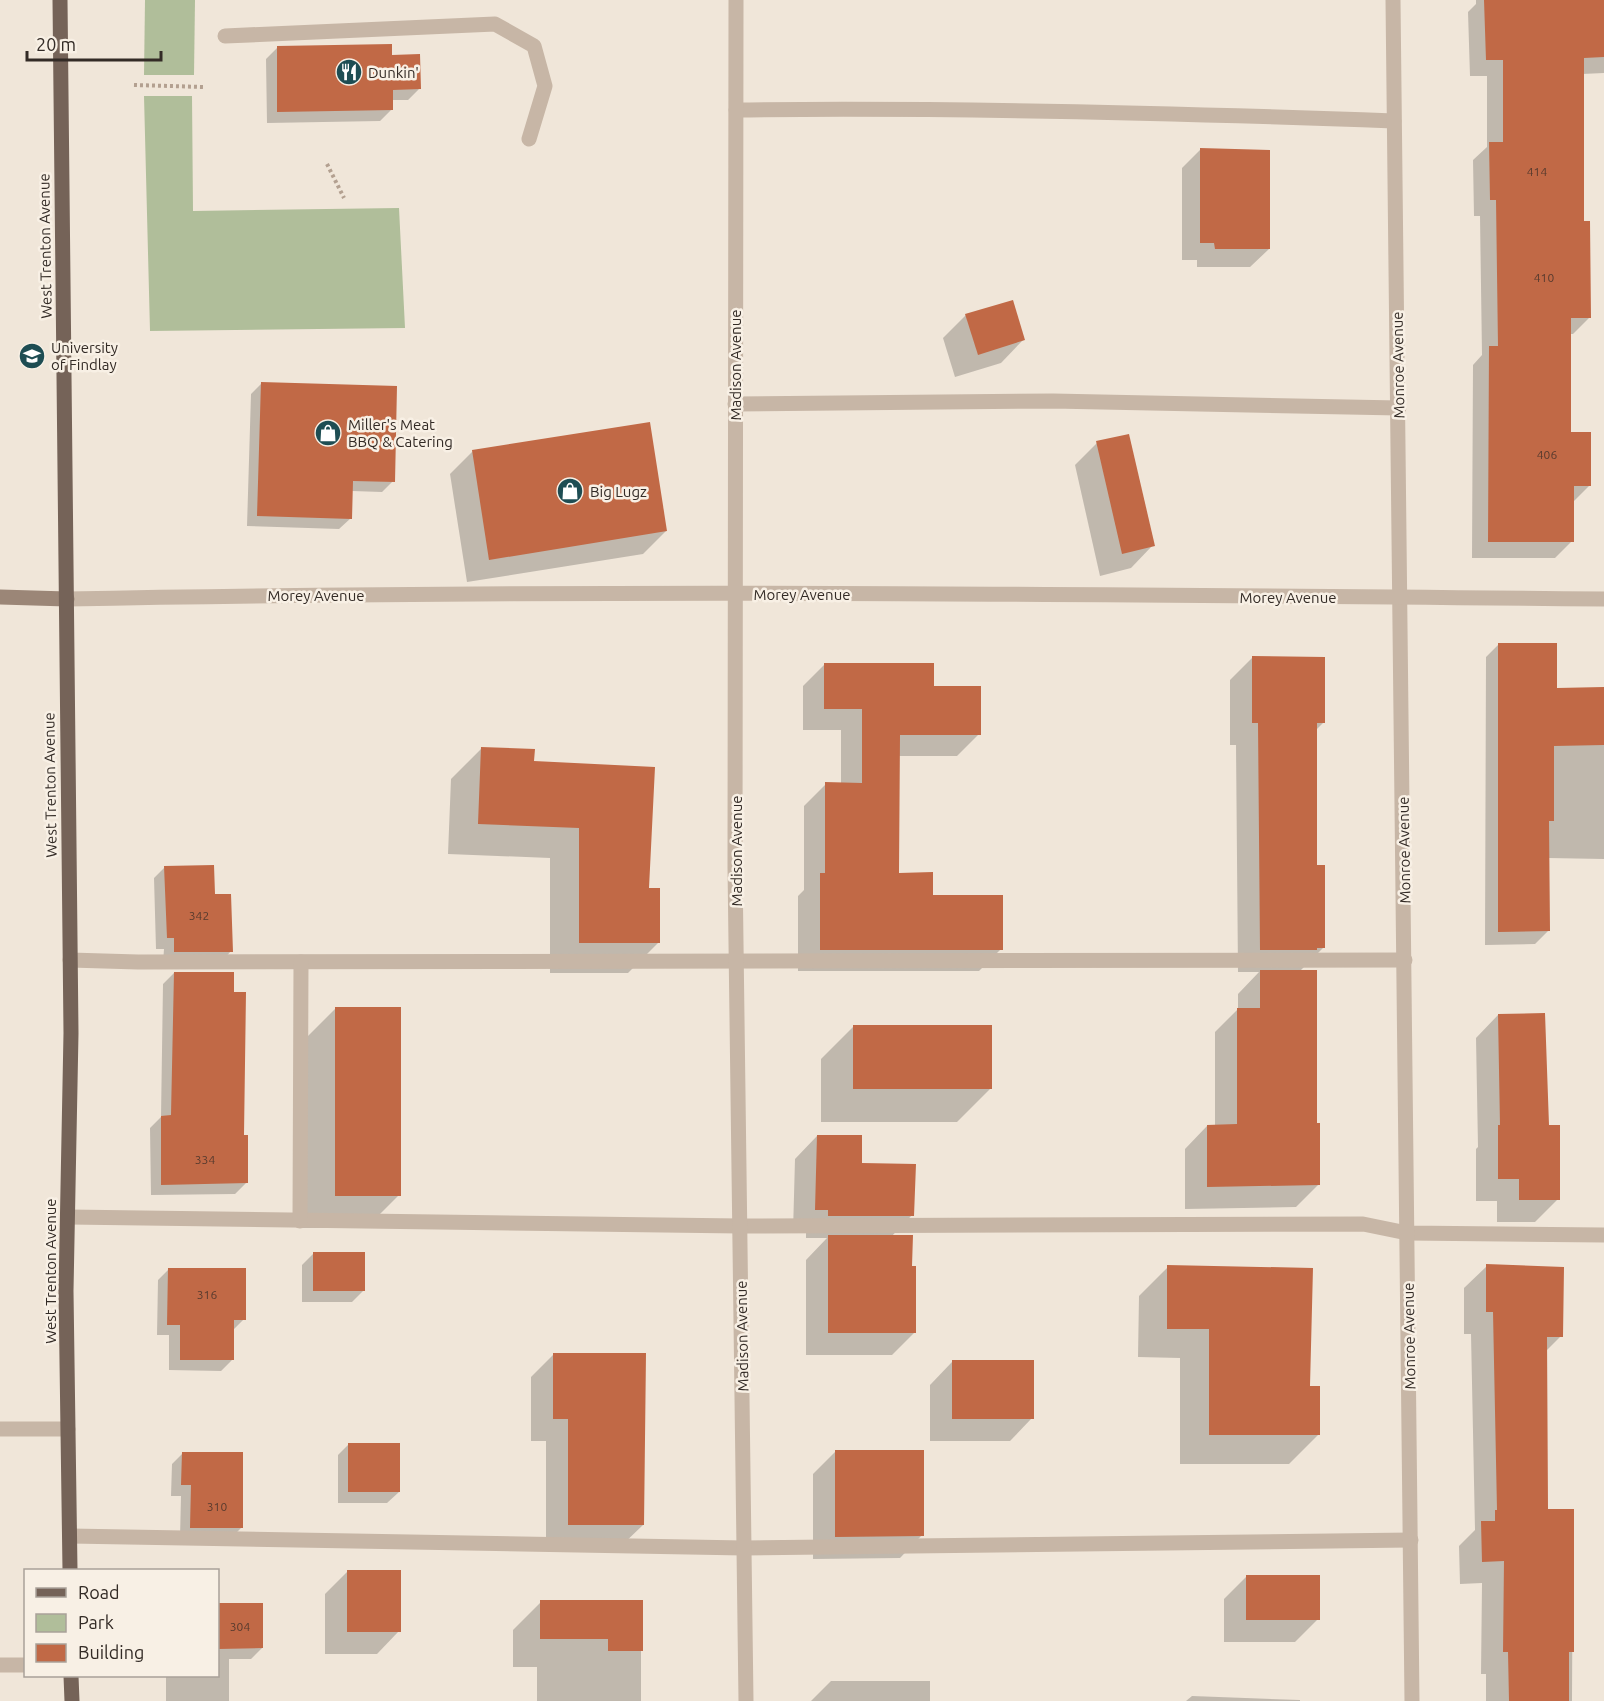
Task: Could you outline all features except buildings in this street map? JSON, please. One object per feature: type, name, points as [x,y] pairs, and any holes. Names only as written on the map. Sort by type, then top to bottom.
[{"type":"main road","name":"West Trenton Avenue","points":[[60,0],[70,960],[66,1291],[70,1569]]},
{"type":"main road","points":[[72,1677],[72,1701]]},
{"type":"street","name":"Madison Avenue","points":[[736,0],[737,962],[746,1701]]},
{"type":"street","name":"Monroe Avenue","points":[[1393,0],[1412,1701]]},
{"type":"street","points":[[225,36],[495,24],[534,46],[545,86],[528,139]]},
{"type":"street","points":[[736,110],[831,109],[1214,115],[1394,121]]},
{"type":"street","points":[[735,404],[1053,401],[1399,408]]},
{"type":"street","name":"Morey Avenue","points":[[0,597],[67,599],[303,595],[735,594],[1604,599]]},
{"type":"street","points":[[70,960],[737,962],[1405,960]]},
{"type":"street","points":[[300,1221],[301,962]]},
{"type":"street","points":[[68,1217],[741,1226],[1363,1224],[1407,1233],[1604,1236]]},
{"type":"street","points":[[0,1428],[68,1429]]},
{"type":"street","points":[[70,1536],[744,1548],[1411,1540]]},
{"type":"street","points":[[0,1665],[24,1665]]},
{"type":"path","points":[[134,85],[204,87]]},
{"type":"path","points":[[327,164],[344,198]]},
{"type":"green space","points":[[145,0],[195,0],[194,75],[144,75]]},
{"type":"green space","points":[[144,96],[192,96],[193,211],[399,208],[405,328],[150,331]]},
{"type":"place","name":"Dunkin'","points":[[349,72]]},
{"type":"place","name":"University of Findlay","points":[[32,356]]},
{"type":"place","name":"Miller's Meat BBQ & Catering","points":[[328,433]]},
{"type":"place","name":"Big Lugz","points":[[570,491]]}]
